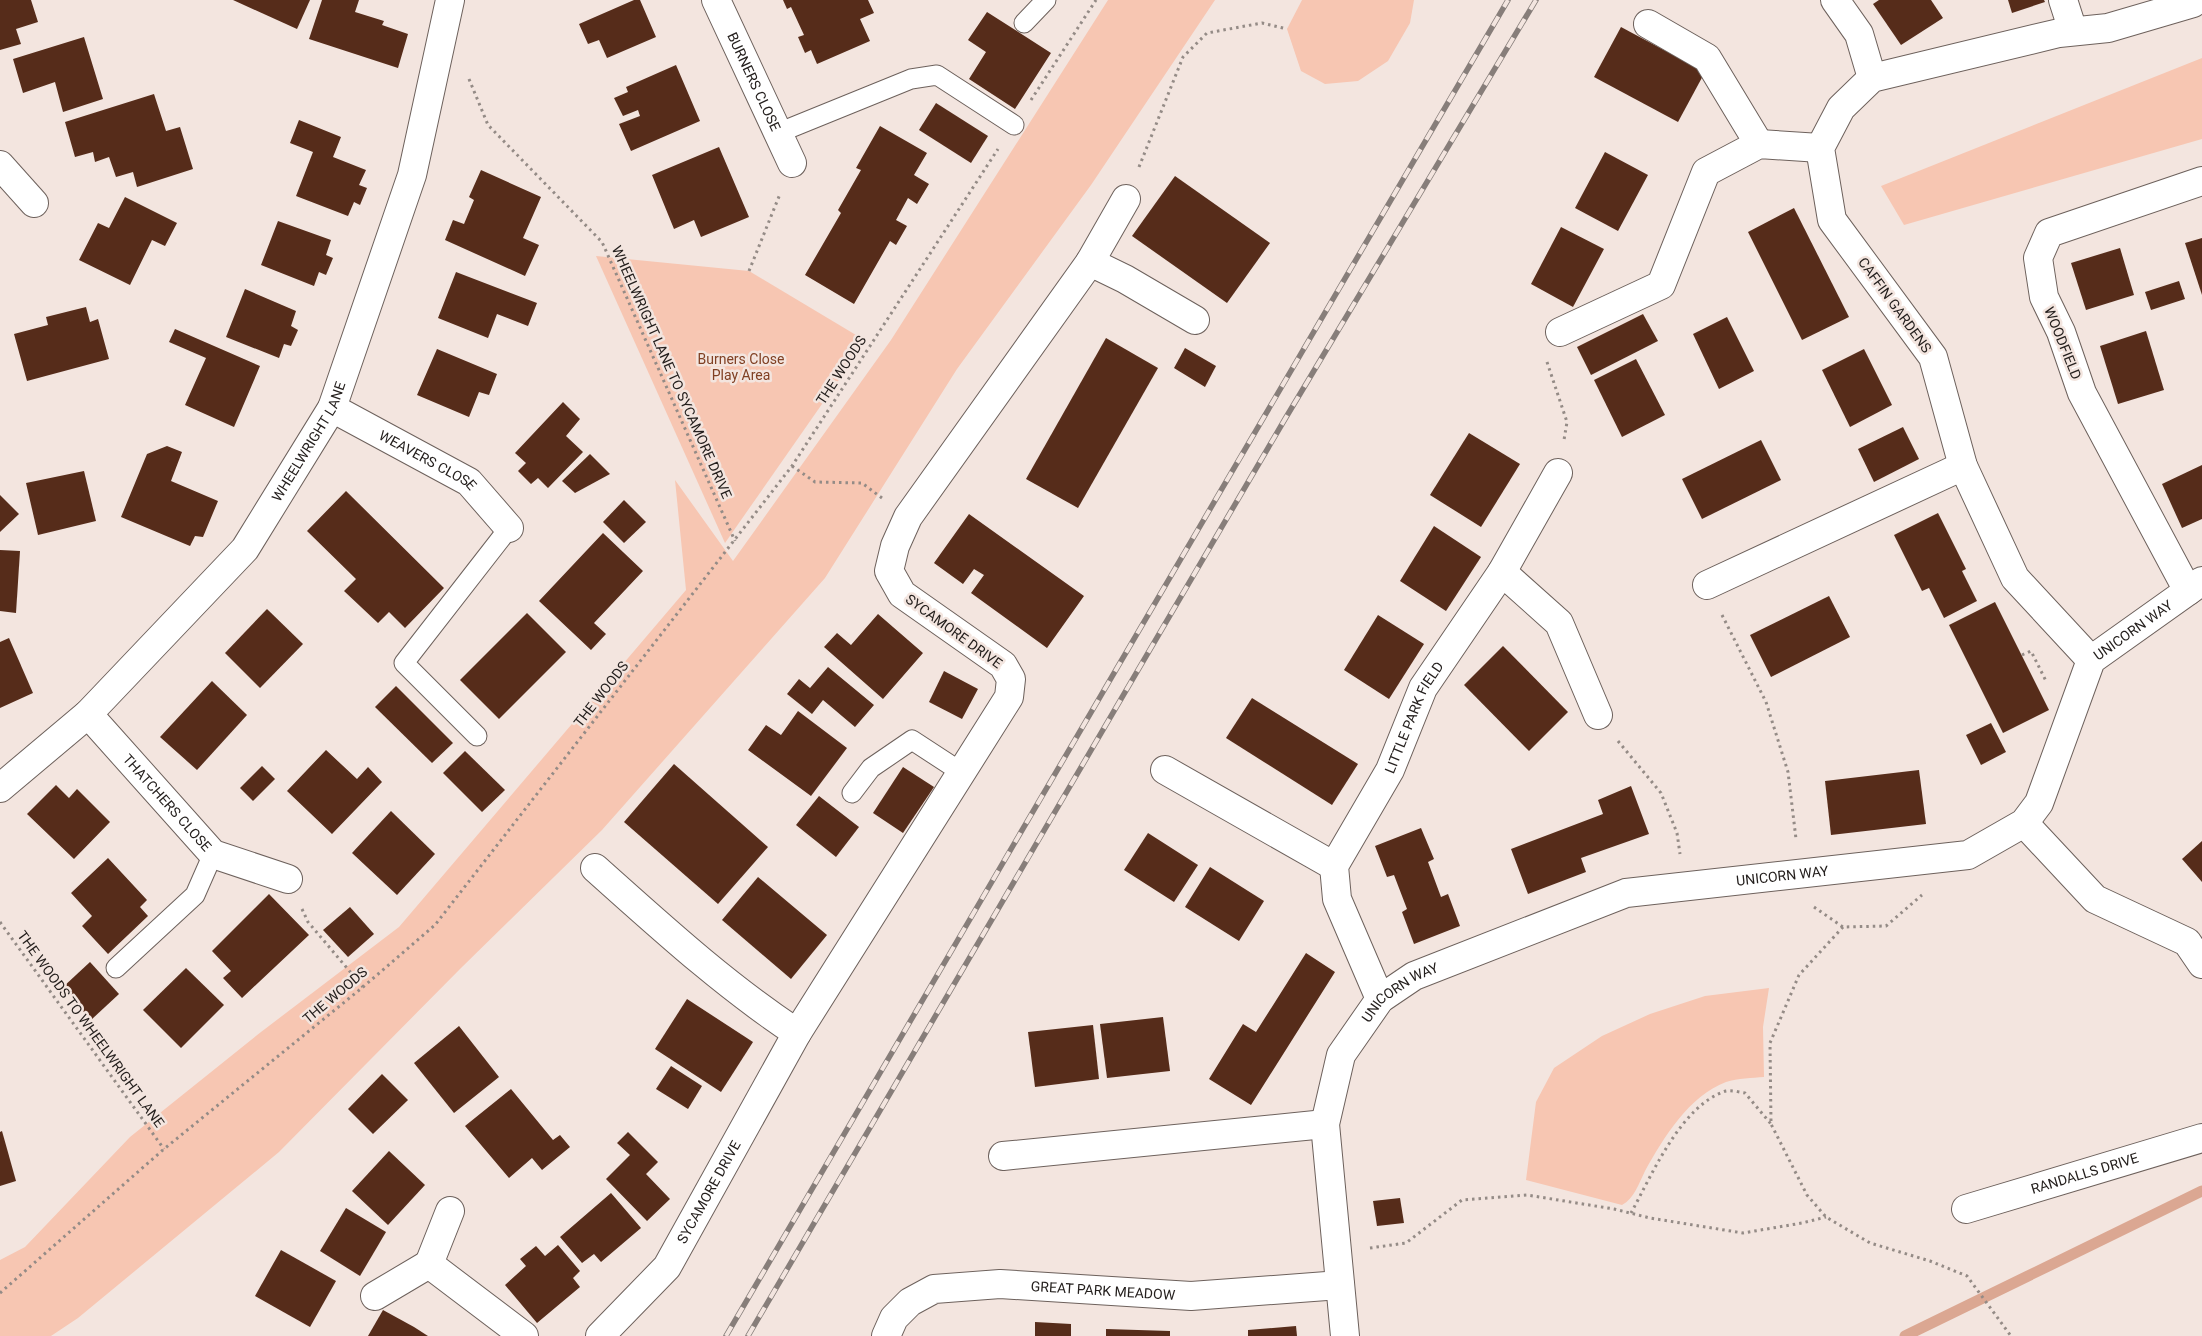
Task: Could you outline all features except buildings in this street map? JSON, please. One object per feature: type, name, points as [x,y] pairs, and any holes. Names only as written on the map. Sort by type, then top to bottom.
[{"type":"street","name":"WHEELWRIGHT LANE","points":[[0,788],[88,714],[245,549],[332,408],[412,175],[450,0]]},
{"type":"street","name":"BURNERS CLOSE","points":[[716,0],[792,163]]},
{"type":"street","points":[[1835,0],[1859,34],[1872,78]]},
{"type":"street","points":[[2063,0],[2073,31]]},
{"type":"street","points":[[1560,332],[1662,285],[1706,172],[1759,144],[1820,148],[1841,108],[1872,78],[2059,32],[2108,28],[2193,3],[2197,0]]},
{"type":"street","points":[[1648,24],[1707,58],[1759,144]]},
{"type":"street","name":"CAFFIN GARDENS","points":[[1820,148],[1832,220],[1933,358],[1963,466],[2015,578],[2091,660]]},
{"type":"street","points":[[0,165],[34,203]]},
{"type":"street","name":"WOODFIELD","points":[[2195,586],[2082,393],[2061,332],[2044,297],[2038,258],[2049,233],[2202,180]]},
{"type":"street","name":"SYCAMORE DRIVE","points":[[600,1336],[667,1267],[796,1033],[1008,697],[1011,680],[1003,665],[902,594],[888,571],[895,546],[908,517],[1090,262],[1126,199]]},
{"type":"street","points":[[1090,262],[1125,279],[1195,320]]},
{"type":"street","name":"WEAVERS CLOSE","points":[[332,408],[469,482],[509,528]]},
{"type":"street","points":[[1707,585],[1963,466]]},
{"type":"street","name":"LITTLE PARK FIELD","points":[[1334,866],[1390,770],[1424,688],[1502,572],[1558,473]]},
{"type":"street","points":[[1502,572],[1558,623],[1598,715]]},
{"type":"street","name":"UNICORN WAY","points":[[1345,1336],[1325,1124],[1341,1055],[1380,999],[1414,976],[1626,893],[1968,855],[2024,823],[2039,803],[2091,660],[2195,586]]},
{"type":"street","name":"THATCHERS CLOSE","points":[[88,714],[213,854],[288,879]]},
{"type":"street","points":[[1166,770],[1334,866],[1337,899],[1380,999]]},
{"type":"street","points":[[2024,823],[2096,899],[2187,942],[2202,964]]},
{"type":"street","points":[[595,868],[691,954],[757,1007],[796,1033]]},
{"type":"street","points":[[1003,1156],[1325,1124]]},
{"type":"street","name":"RANDALLS DRIVE","points":[[1966,1209],[2202,1138]]},
{"type":"street","points":[[375,1296],[429,1264],[450,1211]]},
{"type":"street","points":[[429,1264],[524,1336]]},
{"type":"street","name":"GREAT PARK MEADOW","points":[[886,1336],[894,1318],[910,1302],[934,1289],[1000,1284],[1191,1296],[1340,1285]]},
{"type":"lane","points":[[1024,23],[1046,0]]},
{"type":"lane","points":[[778,133],[910,79],[937,76],[1014,125]]},
{"type":"lane","points":[[477,736],[404,663],[509,528]]},
{"type":"lane","points":[[852,793],[871,768],[912,740],[961,772]]},
{"type":"lane","points":[[116,968],[195,895],[213,854]]},
{"type":"path","name":"THE WOODS","points":[[0,1293],[164,1149],[436,925],[792,466],[1096,0]]},
{"type":"path","points":[[1126,199],[1183,57],[1207,33],[1262,23],[1287,29]]},
{"type":"path","name":"WHEELWRIGHT LANE TO SYCAMORE DRIVE","points":[[467,74],[488,126],[602,242],[735,541]]},
{"type":"path","points":[[749,271],[792,163]]},
{"type":"path","points":[[1558,473],[1567,422],[1546,364],[1560,332]]},
{"type":"path","points":[[792,466],[815,482],[862,483],[908,517]]},
{"type":"path","points":[[1707,585],[1766,702],[1788,772],[1800,874],[1812,904],[1843,927],[1886,926],[1924,894]]},
{"type":"path","points":[[1598,715],[1661,794],[1677,833],[1685,887]]},
{"type":"path","points":[[288,879],[308,922],[363,987]]},
{"type":"path","name":"THE WOODS TO WHEELWRIGHT LANE","points":[[0,922],[164,1149]]},
{"type":"path","points":[[1771,1124],[1770,1043],[1798,975],[1843,927]]},
{"type":"path","points":[[1631,1213],[1673,1138],[1701,1105],[1727,1091],[1745,1093],[1771,1124],[1807,1196],[1826,1217],[1870,1243],[1930,1261],[1967,1276],[2011,1336]]},
{"type":"path","points":[[1337,1253],[1406,1244],[1462,1200],[1527,1194],[1650,1218],[1743,1233],[1826,1217]]},
{"type":"green space","points":[[1108,0],[1215,0],[1091,185],[957,369],[825,578],[602,830],[461,968],[279,1152],[78,1318],[51,1336],[0,1336],[0,1260],[25,1247],[130,1137],[261,1032],[399,927],[686,590],[675,480],[733,561],[891,340]]},
{"type":"green space","points":[[1302,0],[1414,0],[1410,23],[1388,61],[1358,81],[1325,84],[1301,71],[1287,29]]},
{"type":"green space","points":[[2202,58],[2202,139],[1904,225],[1881,186]]},
{"type":"green space","name":"Burners Close Play Area","points":[[596,256],[749,271],[866,341],[725,543]]},
{"type":"green space","points":[[1769,988],[1763,1027],[1764,1077],[1726,1082],[1713,1088],[1689,1107],[1669,1132],[1652,1158],[1630,1199],[1622,1205],[1526,1180],[1536,1102],[1554,1068],[1602,1036],[1650,1014],[1705,996]]},
{"type":"waterway","points":[[1905,1336],[2202,1191]]},
{"type":"railway","points":[[726,1336],[1508,0]]},
{"type":"railway","points":[[748,1336],[1285,419],[1536,0]]}]
